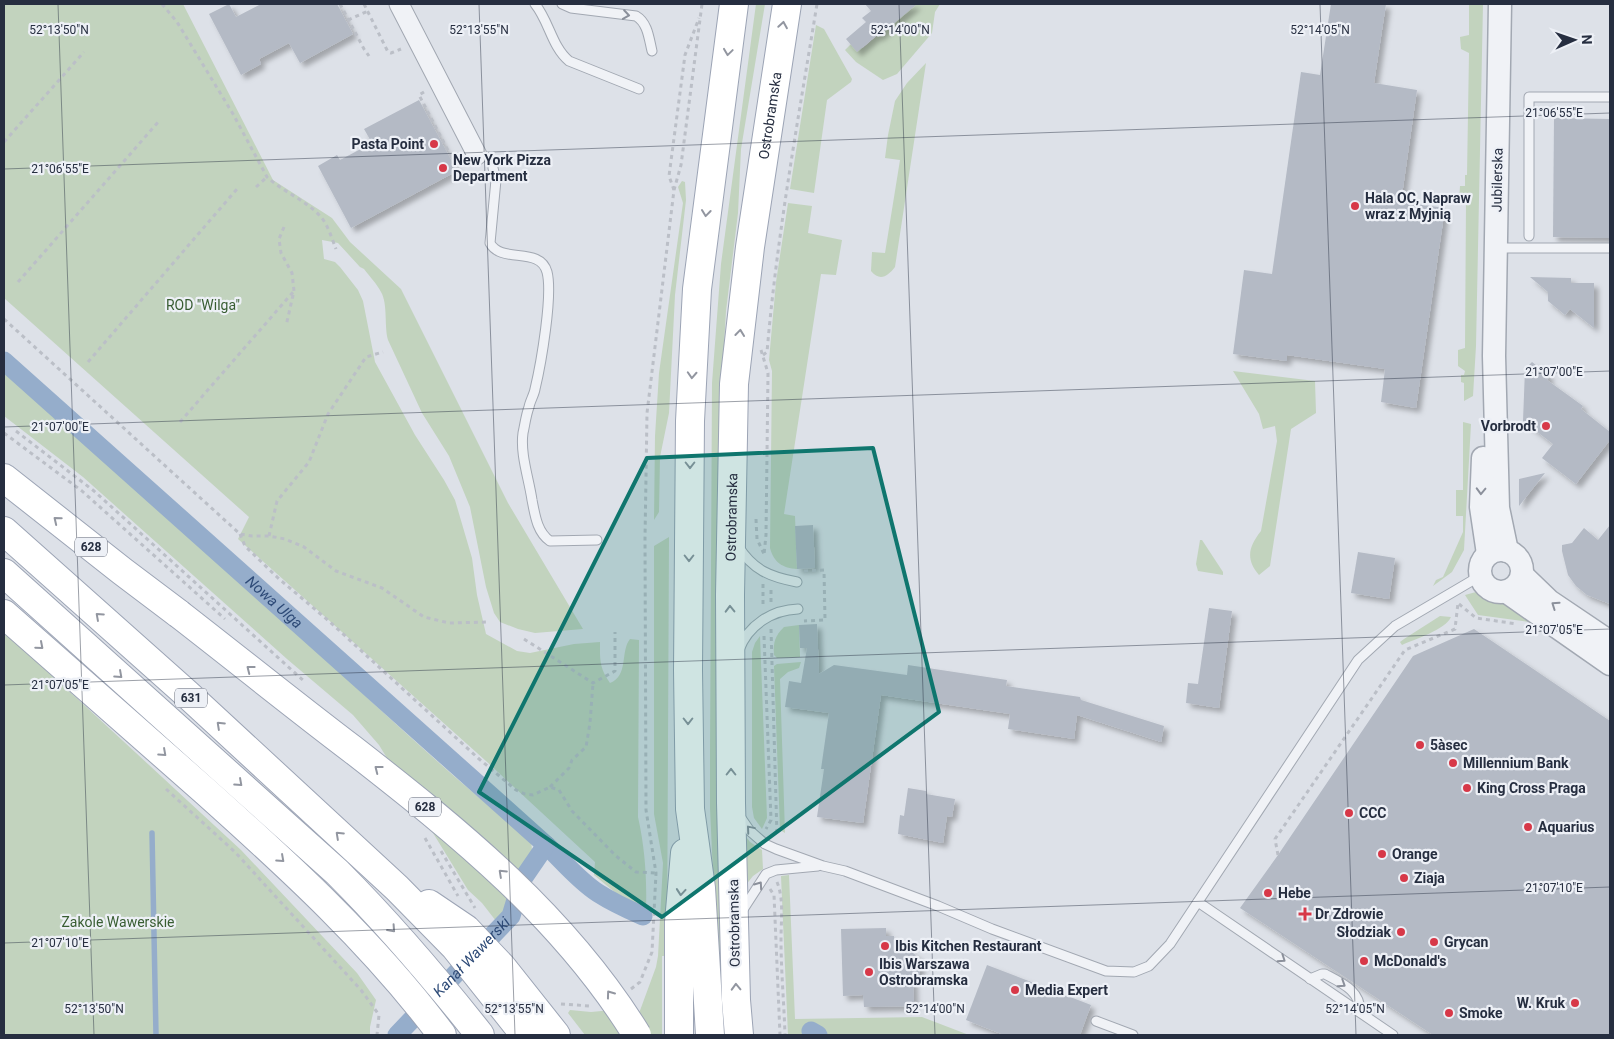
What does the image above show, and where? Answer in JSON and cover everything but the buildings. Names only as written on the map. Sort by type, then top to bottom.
[{"type":"main road","name":"Ostrobramska","points":[[710,1035],[701,888],[690,809],[690,454],[692,354],[700,256],[734,4]]},
{"type":"main road","name":"Ostrobramska","points":[[739,1035],[733,926],[731,803],[731,535],[736,374],[750,247],[786,4]]},
{"type":"main road","name":"628","points":[[4,478],[122,572],[179,614],[414,797],[491,862],[543,913],[570,944],[613,998],[637,1035]]},
{"type":"main road","name":"631","points":[[4,531],[187,694],[375,868],[460,938],[493,975]]},
{"type":"main road","name":"631","points":[[4,573],[337,872],[381,917],[431,974],[480,1035]]},
{"type":"main road","points":[[4,614],[289,866],[348,925],[439,1031]]},
{"type":"main road","points":[[679,1035],[679,922],[690,809]]},
{"type":"main road","points":[[493,975],[525,1035]]},
{"type":"main road","points":[[493,975],[556,1035]]},
{"type":"street","points":[[399,4],[477,155]]},
{"type":"street","name":"Jubilerska","points":[[1498,552],[1494,356],[1500,4]]},
{"type":"street","points":[[1498,552],[1516,556],[1522,568],[1515,583],[1494,591],[1483,583],[1480,576],[1481,562],[1498,552]]},
{"type":"street","points":[[1515,583],[1609,656]]},
{"type":"lane","points":[[535,4],[565,58],[639,88]]},
{"type":"lane","points":[[562,4],[571,8],[636,16],[641,19],[646,27],[652,51]]},
{"type":"lane","points":[[1529,236],[1530,97],[1610,97]]},
{"type":"lane","points":[[493,168],[496,180],[490,243],[498,252],[539,260],[547,271],[549,282],[539,373],[535,392],[529,405],[523,435],[523,449],[536,518],[545,537],[550,541],[597,540]]},
{"type":"lane","points":[[1496,248],[1610,248]]},
{"type":"lane","points":[[731,535],[744,556],[763,572],[771,576],[797,582]]},
{"type":"lane","points":[[731,803],[750,831],[765,844],[776,849],[823,866],[852,873],[992,929],[1106,971],[1134,972],[1149,966],[1170,944],[1358,660],[1395,626],[1480,576]]},
{"type":"lane","points":[[731,682],[738,653],[750,631],[771,615],[784,610],[798,609]]},
{"type":"lane","points":[[733,926],[766,874],[776,870],[823,866]]},
{"type":"lane","points":[[1198,902],[1393,1035]]},
{"type":"lane","points":[[1310,979],[1325,974],[1352,991],[1360,1003],[1360,1012]]},
{"type":"lane","points":[[1096,1021],[1133,1035]]},
{"type":"path","points":[[162,4],[177,22],[233,114],[267,177],[322,218],[336,249]]},
{"type":"path","points":[[340,4],[369,56]]},
{"type":"path","points":[[364,4],[388,52],[391,53],[401,48],[405,55]]},
{"type":"path","points":[[652,952],[656,873],[646,810],[645,538],[647,413],[674,190],[681,165],[702,4]]},
{"type":"path","points":[[759,363],[760,356],[767,352],[772,290],[780,233],[817,4]]},
{"type":"path","points":[[348,20],[368,11]]},
{"type":"path","points":[[674,190],[669,176],[685,55],[701,13]]},
{"type":"path","points":[[4,142],[84,52]]},
{"type":"path","points":[[18,282],[160,120]]},
{"type":"path","points":[[256,187],[267,177]]},
{"type":"path","points":[[88,362],[237,189]]},
{"type":"path","points":[[284,227],[279,239],[281,252],[292,273],[294,291],[286,326]]},
{"type":"path","points":[[180,422],[294,291]]},
{"type":"path","points":[[4,319],[240,534],[245,546],[278,578],[330,622],[478,758],[516,790],[533,795],[550,787],[569,768],[572,760],[586,747],[593,684]]},
{"type":"path","points":[[760,346],[768,373],[766,535],[763,561]]},
{"type":"path","points":[[269,536],[277,501],[309,462],[328,414],[366,357],[383,352]]},
{"type":"path","points":[[4,433],[10,438]]},
{"type":"path","points":[[756,511],[757,539],[767,558]]},
{"type":"path","points":[[240,534],[269,536],[285,539],[304,546],[336,571],[382,588],[424,617],[449,623],[489,622]]},
{"type":"path","points":[[797,571],[824,570],[825,584],[825,620],[798,621]]},
{"type":"path","points":[[763,584],[764,608]]},
{"type":"path","points":[[771,588],[771,605]]},
{"type":"path","points":[[1278,855],[1275,838],[1405,650],[1454,629],[1458,604],[1453,591]]},
{"type":"path","points":[[1458,604],[1476,618],[1520,624]]},
{"type":"path","points":[[771,625],[776,849]]},
{"type":"path","points":[[593,684],[615,671],[615,632]]},
{"type":"path","points":[[524,639],[593,684]]},
{"type":"path","points":[[550,787],[559,790],[572,811],[616,856],[636,872],[656,873]]},
{"type":"path","points":[[165,788],[235,852],[361,990],[379,1015],[377,1035]]},
{"type":"path","points":[[776,870],[776,880],[780,889],[781,902],[786,1035]]},
{"type":"highlighted area","points":[[873,448],[939,712],[662,917],[479,792],[647,458]]},
{"type":"green space","name":"ROD \"Wilga\"","points":[[4,4],[183,4],[273,180],[332,218],[350,242],[401,289],[508,503],[583,629],[535,633],[500,622],[494,613],[486,587],[470,507],[449,456],[422,413],[388,340],[381,292],[364,269],[338,243],[322,240],[324,259],[335,262],[358,290],[363,301],[375,362],[415,435],[455,500],[472,558],[477,595],[486,634],[517,651],[530,653],[574,644],[600,642],[602,668],[610,683],[620,675],[625,650],[630,639],[639,640],[638,817],[645,864],[646,911],[623,899],[594,875],[595,862],[486,761],[238,539],[249,517],[4,298]]},
{"type":"green space","points":[[756,4],[765,4],[741,149],[738,213],[726,311],[721,398],[728,1035],[725,1035],[723,1004],[719,1004],[710,808],[712,383],[721,264]]},
{"type":"green space","points":[[913,4],[940,4],[935,12],[932,33],[897,74],[883,80],[856,62],[845,50],[855,40],[863,48]]},
{"type":"green space","points":[[1469,4],[1483,4],[1476,346],[1473,396],[1464,401],[1464,383],[1461,382],[1461,375],[1464,375],[1465,371],[1458,366],[1458,350],[1465,348],[1466,203],[1459,202],[1460,186],[1465,186],[1465,175],[1467,175],[1469,53],[1461,49],[1460,37],[1469,35]]},
{"type":"green space","points":[[816,25],[824,29],[852,79],[851,82],[827,100],[814,193],[790,189]]},
{"type":"green space","points":[[926,63],[895,267],[890,273],[881,277],[871,271],[872,252],[885,253],[900,160],[885,158],[895,101],[907,83]]},
{"type":"green space","points":[[682,181],[685,182],[686,200],[675,295],[669,413],[660,457],[659,512],[654,520],[655,436],[659,373],[683,203],[678,187]]},
{"type":"green space","points":[[788,203],[812,206],[808,233],[842,240],[836,275],[821,274],[784,514],[795,516],[797,569],[780,564],[770,548],[772,371],[769,360],[776,282]]},
{"type":"green space","points":[[4,369],[417,743],[473,793],[531,840],[532,850],[508,910],[496,921],[482,903],[468,890],[379,745],[353,715],[287,659],[83,477],[4,416]]},
{"type":"green space","points":[[1233,371],[1315,381],[1316,413],[1291,429],[1270,566],[1259,575],[1252,563],[1250,553],[1251,547],[1261,531],[1277,441],[1275,426],[1263,429],[1259,414]]},
{"type":"green space","points":[[1463,422],[1471,424],[1464,550],[1452,572],[1433,586],[1436,580],[1443,577],[1463,532],[1463,516],[1456,516],[1456,490],[1463,490]]},
{"type":"green space","points":[[669,537],[667,956],[662,956],[662,1035],[631,1035],[656,967],[658,956],[663,863],[654,814],[654,546]]},
{"type":"green space","points":[[1200,540],[1202,540],[1223,572],[1223,575],[1198,571],[1196,564]]},
{"type":"green space","points":[[1476,592],[1493,599],[1505,601],[1536,623],[1478,615],[1465,595]]},
{"type":"green space","points":[[1440,616],[1451,617],[1448,622],[1436,630],[1402,645],[1400,642]]},
{"type":"green space","points":[[799,625],[800,657],[777,658],[774,655],[774,646],[778,633],[784,627]]},
{"type":"green space","name":"Zakole Wawerskie","points":[[4,631],[241,850],[357,973],[376,1000],[370,1035],[4,1035]]},
{"type":"green space","points":[[760,636],[767,818],[762,829],[754,818],[752,807],[752,652]]},
{"type":"green space","points":[[801,662],[799,668],[788,672],[780,679],[785,833],[780,830],[774,666],[777,664]]},
{"type":"green space","points":[[744,834],[750,842],[762,850],[763,869],[753,876],[745,886]]},
{"type":"green space","points":[[789,875],[795,1019],[922,1017],[969,1035],[788,1035],[781,876]]},
{"type":"green space","points":[[630,998],[618,1035],[585,1035],[568,1013],[570,1010],[591,1012],[612,1010]]},
{"type":"waterway","name":"Nowa Ulga","points":[[4,361],[546,845],[584,882],[598,893],[643,916]]},
{"type":"waterway","points":[[152,833],[156,1035]]},
{"type":"waterway","name":"Kanał Wawerski","points":[[397,1035],[511,916],[522,880],[546,845]]},
{"type":"waterway","points":[[811,1031],[818,1035]]},
{"type":"place","name":"Pasta Point","points":[[434,144]]},
{"type":"place","name":"New York Pizza Department","points":[[443,168]]},
{"type":"place","name":"Hala OC, Napraw wraz z Myjnią","points":[[1355,206]]},
{"type":"place","name":"Vorbrodt","points":[[1546,426]]},
{"type":"place","name":"5àsec","points":[[1420,745]]},
{"type":"place","name":"Millennium Bank","points":[[1453,763]]},
{"type":"place","name":"King Cross Praga","points":[[1467,788]]},
{"type":"place","name":"CCC","points":[[1349,813]]},
{"type":"place","name":"Aquarius","points":[[1528,827]]},
{"type":"place","name":"Orange","points":[[1382,854]]},
{"type":"place","name":"Ziaja","points":[[1404,878]]},
{"type":"place","name":"Hebe","points":[[1268,893]]},
{"type":"place","name":"Dr Zdrowie","points":[[1305,914]]},
{"type":"place","name":"Słodziak","points":[[1401,932]]},
{"type":"place","name":"Grycan","points":[[1434,942]]},
{"type":"place","name":"Ibis Kitchen Restaurant","points":[[885,946]]},
{"type":"place","name":"McDonald's","points":[[1364,961]]},
{"type":"place","name":"Ibis Warszawa Ostrobramska","points":[[869,972]]},
{"type":"place","name":"Media Expert","points":[[1015,990]]},
{"type":"place","name":"W. Kruk","points":[[1575,1003]]},
{"type":"place","name":"Smoke","points":[[1449,1013]]}]
